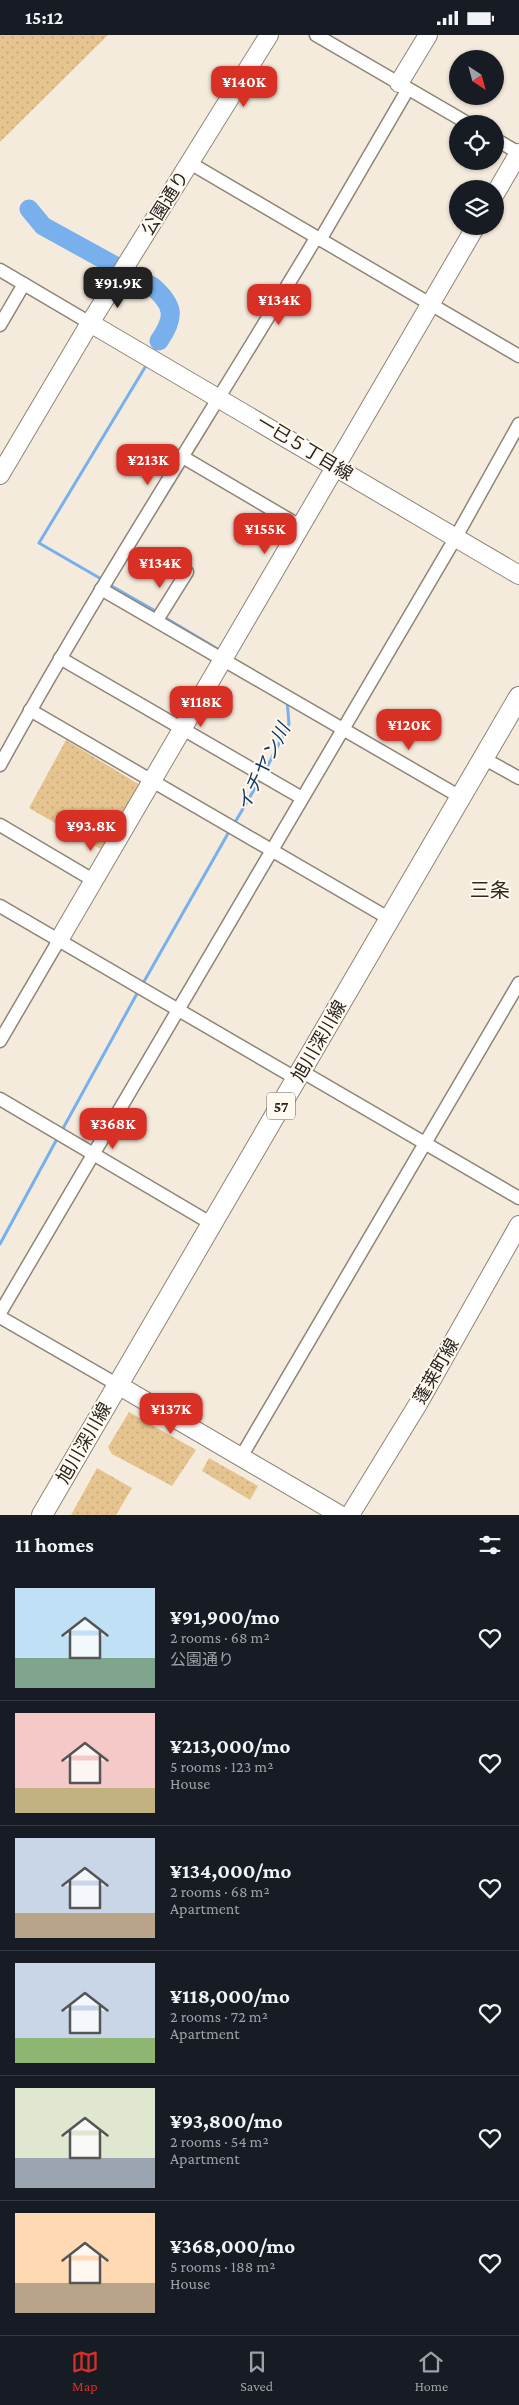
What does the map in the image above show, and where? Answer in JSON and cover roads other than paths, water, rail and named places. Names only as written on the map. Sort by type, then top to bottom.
[{"type":"main road","name":"旭川深川線","points":[[42,1515],[519,697]]},
{"type":"street","name":"公園通り","points":[[0,475],[90,323],[269,35]]},
{"type":"street","points":[[316,35],[453,115]]},
{"type":"street","points":[[0,765],[60,658],[181,456],[318,239],[403,86],[428,35]]},
{"type":"street","points":[[503,180],[519,153],[504,144]]},
{"type":"street","points":[[190,163],[429,305],[519,356]]},
{"type":"street","points":[[0,1041],[471,235]]},
{"type":"street","points":[[0,270],[90,323]]},
{"type":"street","points":[[0,325],[24,284]]},
{"type":"street","name":"一已５丁目線","points":[[90,323],[519,575]]},
{"type":"street","points":[[340,1515],[0,1315],[270,851],[456,537],[519,424]]},
{"type":"street","points":[[181,456],[300,526]]},
{"type":"street","points":[[156,621],[187,572]]},
{"type":"street","points":[[102,589],[462,797]]},
{"type":"street","points":[[60,658],[302,798]]},
{"type":"street","points":[[30,710],[390,919]]},
{"type":"street","points":[[483,758],[519,778]]},
{"type":"street","points":[[0,825],[93,880]]},
{"type":"street","points":[[0,906],[178,1011],[425,1144],[519,1198]]},
{"type":"street","points":[[241,1457],[425,1144],[516,997],[519,983]]},
{"type":"street","points":[[0,1099],[212,1224]]},
{"type":"street","name":"蓬莱町線","points":[[350,1515],[418,1404],[519,1225]]},
{"type":"waterway","name":"イチヤン川","points":[[29,209],[43,226],[152,286],[165,299],[170,312],[170,318],[159,341]]},
{"type":"waterway","name":"イチヤン川","points":[[153,354],[159,341]]},
{"type":"waterway","name":"イチヤン川","points":[[103,580],[39,543],[147,364]]},
{"type":"waterway","name":"イチヤン川","points":[[108,584],[159,613]]},
{"type":"waterway","name":"イチヤン川","points":[[164,617],[221,651]]},
{"type":"waterway","name":"イチヤン川","points":[[264,773],[289,724],[287,700]]},
{"type":"waterway","name":"イチヤン川","points":[[234,824],[261,778]]},
{"type":"waterway","name":"イチヤン川","points":[[142,985],[230,830]]},
{"type":"waterway","name":"イチヤン川","points":[[61,1132],[139,990]]},
{"type":"waterway","name":"イチヤン川","points":[[0,1244],[58,1137]]},
{"type":"district","name":"三条","points":[[490,890]]}]
